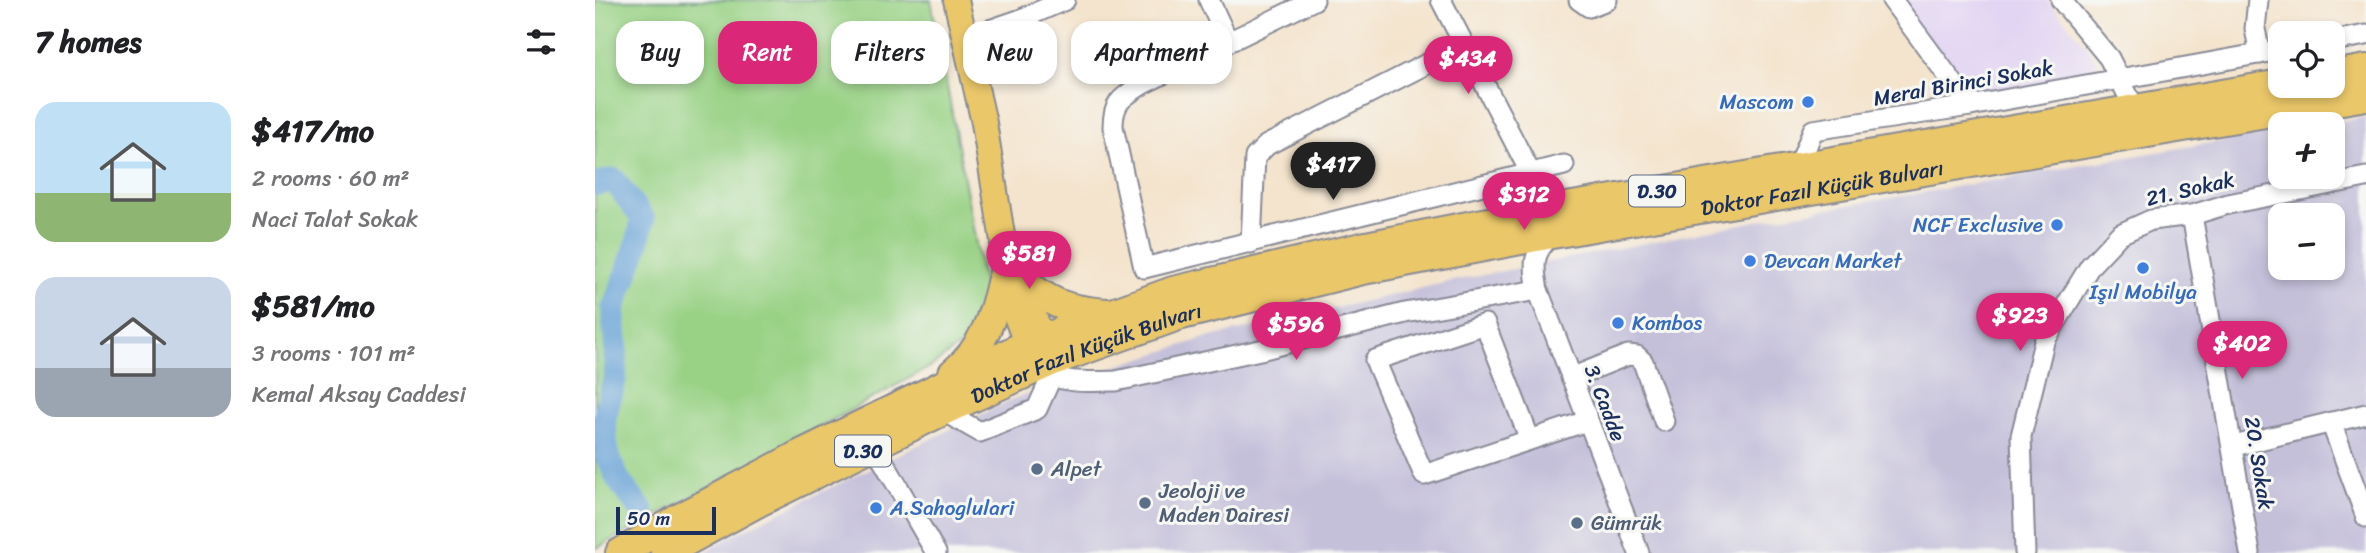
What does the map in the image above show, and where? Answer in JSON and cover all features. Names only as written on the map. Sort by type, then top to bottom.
[{"type":"highway","points":[[2345,73],[2366,69]]},
{"type":"highway","name":"Doktor Fazıl Küçük Bulvarı","points":[[1042,358],[1110,313],[1173,291],[1366,246],[1799,166],[2268,86]]},
{"type":"highway","name":"Doktor Fazıl Küçük Bulvarı","points":[[665,553],[684,529],[799,455],[1042,358],[1178,316],[1363,270],[1552,234],[2366,96]]},
{"type":"highway","points":[[937,401],[980,345],[1009,277],[1058,304],[1084,311],[1110,313]]},
{"type":"highway","name":"Doktor Fazıl Küçük Bulvarı","points":[[629,547],[759,502],[874,445],[937,401]]},
{"type":"main road","points":[[956,0],[963,27]]},
{"type":"main road","points":[[976,84],[1009,277],[1042,358]]},
{"type":"street","points":[[1016,21],[1065,0]]},
{"type":"street","points":[[1209,0],[1219,21]]},
{"type":"street","points":[[1232,39],[1314,0]]},
{"type":"street","points":[[1441,0],[1531,174]]},
{"type":"street","points":[[1892,0],[1970,106]]},
{"type":"street","points":[[2061,0],[2109,58],[2135,109]]},
{"type":"street","points":[[2258,0],[2255,29],[2260,54]]},
{"type":"street","points":[[2345,39],[2366,35]]},
{"type":"street","points":[[1251,243],[1255,157],[1267,145],[1464,45]]},
{"type":"street","name":"Meral Birinci Sokak","points":[[1799,166],[1813,130],[1970,106],[2268,52]]},
{"type":"street","points":[[1143,84],[1121,98],[1113,113],[1144,268],[1564,165]]},
{"type":"street","name":"21. Sokak","points":[[2025,553],[2021,436],[2044,342],[2090,266],[2120,234],[2151,219],[2193,215],[2228,204],[2366,177]]},
{"type":"street","name":"20. Sokak","points":[[2193,215],[2250,553]]},
{"type":"street","points":[[1490,246],[1509,247],[1519,252],[1534,267],[1539,250],[1552,234]]},
{"type":"street","name":"3. Cadde","points":[[1534,267],[1538,290],[1639,553]]},
{"type":"street","points":[[937,401],[980,432],[1037,409],[1042,358],[1095,382],[1116,381],[1260,350],[1405,313],[1538,290]]},
{"type":"street","points":[[1530,440],[1485,324],[1375,360],[1424,475],[1530,440],[1587,421]]},
{"type":"street","points":[[1571,378],[1628,355],[1637,356],[1643,362],[1664,421]]},
{"type":"street","points":[[2234,446],[2366,414]]},
{"type":"street","points":[[2331,422],[2366,517]]},
{"type":"street","points":[[874,445],[936,553]]},
{"type":"shaded area","points":[[1898,0],[2047,0],[2089,49],[2098,65],[2093,73],[1971,98]]},
{"type":"shaded area","points":[[2366,117],[2366,553],[703,553],[737,533],[1015,398],[1202,339],[1448,282],[1756,221],[2268,133],[2268,189],[2345,189],[2345,120]]},
{"type":"green space","points":[[595,0],[931,0],[935,21],[831,21],[831,84],[947,84],[985,292],[970,338],[932,366],[595,549]]},
{"type":"waterway","points":[[595,184],[614,180],[643,219],[636,248],[613,310],[615,378],[604,419],[607,456],[619,481],[642,511]]},
{"type":"waterway","points":[[642,511],[651,525]]},
{"type":"place","name":"Mascom","points":[[1808,102]]},
{"type":"place","name":"NCF Exclusive","points":[[2057,225]]},
{"type":"place","name":"Devcan Market","points":[[1750,261]]},
{"type":"place","name":"Işıl Mobilya","points":[[2143,268]]},
{"type":"place","name":"Kombos","points":[[1618,323]]},
{"type":"place","name":"Alpet","points":[[1037,469]]},
{"type":"place","name":"Jeoloji ve Maden Dairesi","points":[[1145,503]]},
{"type":"place","name":"A.Sahoglulari","points":[[876,508]]},
{"type":"place","name":"Gümrük","points":[[1577,523]]}]
